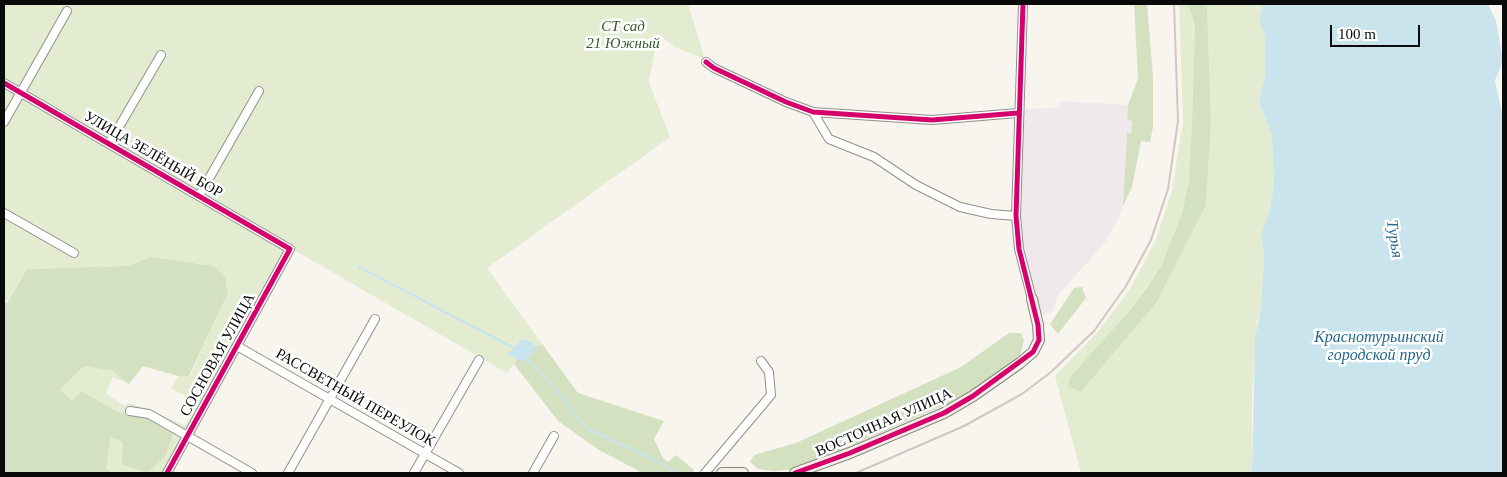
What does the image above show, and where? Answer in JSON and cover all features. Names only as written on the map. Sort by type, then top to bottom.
[{"type":"street","points":[[1023,4],[1016,216],[1020,249],[1032,299]]},
{"type":"street","points":[[4,122],[67,11]]},
{"type":"street","points":[[109,144],[161,55]]},
{"type":"street","points":[[706,62],[714,68],[786,102],[813,112],[932,120],[1018,113]]},
{"type":"street","name":"УЛИЦА ЗЕЛЁНЫЙ БОР","points":[[4,83],[290,249]]},
{"type":"street","points":[[199,196],[260,92]]},
{"type":"street","points":[[813,112],[829,139],[874,157],[916,186],[960,207],[991,214],[1016,216]]},
{"type":"street","points":[[4,213],[74,253]]},
{"type":"street","name":"СОСНОВАЯ УЛИЦА","points":[[167,473],[290,249]]},
{"type":"street","name":"ВОСТОЧНАЯ УЛИЦА","points":[[795,473],[850,453],[944,413],[973,396],[1020,362],[1033,352],[1039,340],[1038,325],[1032,299]]},
{"type":"street","points":[[288,473],[375,319]]},
{"type":"street","name":"РАССВЕТНЫЙ ПЕРЕУЛОК","points":[[237,346],[459,473]]},
{"type":"street","points":[[414,473],[479,360]]},
{"type":"street","points":[[705,473],[771,395],[769,372],[761,361]]},
{"type":"street","points":[[130,411],[149,414],[252,473]]},
{"type":"street","points":[[533,473],[554,436]]},
{"type":"street","points":[[722,473],[743,473]]},
{"type":"shaded area","points":[[1061,101],[1128,105],[1127,120],[1132,120],[1131,133],[1127,133],[1123,206],[1117,221],[1104,244],[1057,296],[1053,311],[1039,318],[1022,248],[1018,216],[1023,109],[1056,108]]},
{"type":"green space","name":"СТ сад 21 Южный","points":[[4,4],[688,4],[705,59],[677,48],[658,34],[649,82],[670,137],[487,268],[543,345],[535,346],[532,342],[521,339],[512,351],[512,357],[517,359],[507,373],[294,250],[286,252],[164,473],[113,473],[106,470],[111,437],[123,442],[146,418],[116,411],[82,391],[72,400],[60,390],[84,366],[113,371],[129,384],[113,377],[106,393],[124,406],[129,403],[158,413],[185,426],[197,401],[171,389],[178,376],[190,376],[228,293],[225,277],[214,266],[151,257],[127,266],[27,269],[6,303],[4,302]]},
{"type":"green space","points":[[1134,4],[1147,4],[1153,77],[1153,127],[1150,142],[1141,141],[1132,187],[1123,206],[1127,133],[1131,133],[1132,121],[1127,120],[1128,105],[1138,78]]},
{"type":"green space","points":[[1179,4],[1188,4],[1195,25],[1189,181],[1182,213],[1162,264],[1127,314],[1081,392],[1157,302],[1206,205],[1211,124],[1207,4],[1263,4],[1259,18],[1265,36],[1265,75],[1259,102],[1272,136],[1274,184],[1270,210],[1261,234],[1264,257],[1252,396],[1252,473],[1081,473],[1055,376],[1097,333],[1130,289],[1155,242],[1172,191],[1183,121]]},
{"type":"green space","points":[[1188,4],[1207,4],[1211,124],[1206,205],[1157,302],[1081,392],[1068,386],[1071,376],[1127,314],[1147,287],[1162,264],[1182,213],[1189,181],[1195,25]]},
{"type":"green space","points":[[151,257],[214,266],[225,277],[228,293],[189,376],[178,376],[143,366],[129,384],[113,371],[84,366],[60,390],[72,400],[82,391],[116,411],[146,418],[173,434],[165,457],[147,473],[122,464],[123,442],[111,437],[106,469],[113,473],[4,473],[4,302],[7,303],[27,269],[127,266]]},
{"type":"green space","points":[[1082,287],[1086,298],[1058,334],[1050,324],[1074,288]]},
{"type":"green space","points":[[1009,333],[1021,333],[1024,340],[1020,357],[968,393],[940,407],[798,469],[774,471],[758,469],[750,462],[754,455],[796,443],[961,367]]},
{"type":"green space","points":[[543,345],[578,393],[664,421],[654,439],[663,458],[668,462],[676,455],[693,469],[694,473],[643,473],[599,450],[558,421],[514,364],[517,359],[523,361],[535,351],[535,346]]},
{"type":"water","name":"Краснотурьинский городской пруд","points":[[1263,4],[1488,4],[1496,21],[1503,61],[1495,80],[1503,119],[1503,473],[1252,473],[1255,338],[1261,308],[1264,257],[1261,234],[1270,210],[1274,184],[1272,136],[1259,102],[1265,75],[1265,37],[1259,18]]},
{"type":"water","points":[[521,339],[532,342],[535,346],[535,351],[523,361],[507,353],[512,351]]},
{"type":"waterway","points":[[359,267],[514,348]]},
{"type":"waterway","points":[[525,357],[549,381],[586,428],[661,463],[675,473]]},
{"type":"railway","points":[[856,473],[964,426],[1022,394],[1051,372],[1094,331],[1126,286],[1151,240],[1168,189],[1178,121],[1174,4]]},
{"type":"cycle path","points":[[795,473],[850,453],[944,413],[973,396],[1033,352],[1039,340],[1038,325],[1019,249],[1016,216],[1023,4]]},
{"type":"cycle path","points":[[706,62],[714,68],[786,102],[813,112],[932,120],[1018,113]]},
{"type":"cycle path","points":[[4,83],[290,249],[167,473]]},
{"type":"water label","name":"Турья","points":[[1394,239]]}]
